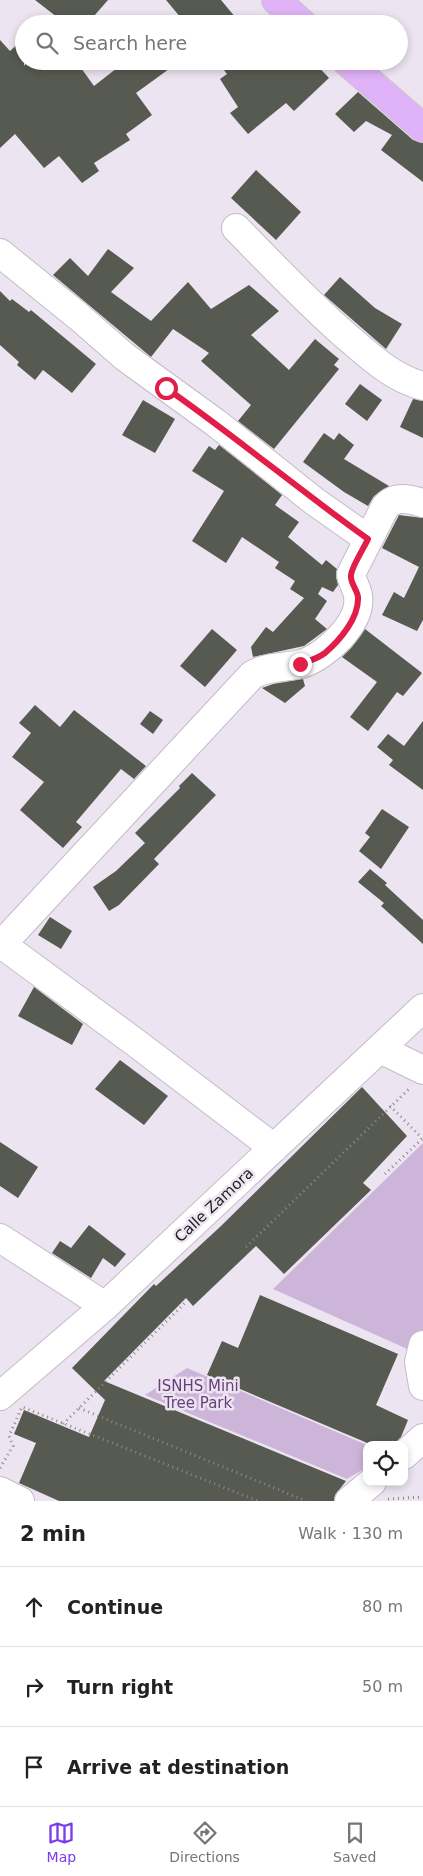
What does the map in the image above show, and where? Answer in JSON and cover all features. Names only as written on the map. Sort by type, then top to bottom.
[{"type":"main road","points":[[276,0],[293,15]]},
{"type":"main road","points":[[356,70],[423,128]]},
{"type":"street","points":[[236,228],[317,311],[373,360],[393,374],[423,386]]},
{"type":"street","points":[[0,253],[78,316],[124,357],[216,423],[314,501],[368,539]]},
{"type":"street","points":[[274,1148],[1,944],[252,675],[260,670],[314,660],[325,652],[349,627],[356,611],[358,596],[352,583],[351,574],[385,507],[390,501],[400,499],[423,503]]},
{"type":"street","name":"Calle Zamora","points":[[0,1396],[105,1306],[423,1008]]},
{"type":"street","points":[[380,1048],[420,1076]]},
{"type":"street","points":[[0,1238],[105,1306]]},
{"type":"street","points":[[423,1344],[419,1362],[423,1386]]},
{"type":"street","points":[[408,1451],[423,1438]]},
{"type":"street","points":[[349,1501],[367,1486]]},
{"type":"street","points":[[0,1492],[20,1501]]},
{"type":"path","points":[[246,1247],[420,1076]]},
{"type":"path","points":[[385,1174],[422,1138],[390,1106]]},
{"type":"path","points":[[63,1424],[186,1302]]},
{"type":"path","points":[[0,1469],[13,1446],[9,1436],[22,1407],[258,1501]]},
{"type":"path","points":[[79,1408],[306,1501]]},
{"type":"green space","points":[[423,1143],[423,1356],[273,1289]]},
{"type":"green space","name":"ISNHS Mini Tree Park","points":[[187,1368],[363,1443],[363,1469],[347,1479],[145,1395]]},
{"type":"building","points":[[35,0],[108,0],[95,15],[54,15]]},
{"type":"building","points":[[166,0],[221,0],[234,15],[178,15]]},
{"type":"building","points":[[0,40],[10,51],[15,46],[15,70],[82,70],[94,86],[114,70],[168,70],[136,93],[152,115],[126,134],[130,140],[94,163],[99,171],[82,183],[59,156],[44,168],[15,134],[0,148]]},
{"type":"building","points":[[224,70],[321,70],[329,78],[294,111],[286,103],[248,134],[230,113],[238,107],[220,79],[227,74]]},
{"type":"building","points":[[358,92],[413,140],[423,143],[423,182],[381,150],[392,135],[366,121],[354,132],[335,114]]},
{"type":"building","points":[[256,170],[301,212],[276,240],[231,198]]},
{"type":"building","points":[[108,249],[134,268],[111,292],[151,321],[188,282],[211,309],[249,285],[279,311],[251,335],[289,370],[315,339],[339,359],[334,365],[339,369],[274,449],[238,421],[251,405],[201,361],[209,353],[173,329],[151,357],[53,275],[70,258],[88,276]]},
{"type":"building","points":[[340,277],[375,308],[402,324],[386,349],[324,295]]},
{"type":"building","points":[[0,291],[10,301],[12,299],[29,312],[31,310],[96,364],[72,393],[43,370],[35,380],[17,365],[19,362],[0,345]]},
{"type":"building","points":[[360,384],[382,400],[367,421],[345,404]]},
{"type":"building","points":[[413,399],[423,401],[423,438],[400,427]]},
{"type":"building","points":[[143,400],[175,419],[155,453],[122,435]]},
{"type":"building","points":[[324,433],[334,440],[339,433],[354,445],[344,459],[389,486],[374,496],[368,506],[344,492],[303,462]]},
{"type":"building","points":[[219,445],[282,495],[275,505],[299,522],[288,537],[322,565],[326,560],[337,569],[338,585],[333,592],[322,587],[318,594],[327,601],[315,619],[327,629],[304,646],[253,657],[251,647],[266,627],[273,632],[304,598],[290,589],[295,581],[275,568],[279,562],[242,537],[226,563],[192,541],[224,491],[192,471],[209,446],[215,450]]},
{"type":"building","points":[[399,515],[423,518],[423,620],[417,631],[382,615],[394,592],[404,598],[419,567],[382,548]]},
{"type":"building","points":[[212,629],[237,650],[205,687],[180,666]]},
{"type":"building","points":[[365,629],[422,673],[403,696],[397,692],[368,731],[350,717],[377,682],[342,657]]},
{"type":"building","points":[[303,679],[305,686],[285,703],[262,688],[273,684]]},
{"type":"building","points":[[35,705],[60,727],[74,710],[146,766],[134,779],[121,769],[76,822],[82,827],[63,848],[20,810],[44,782],[12,757],[31,733],[19,723]]},
{"type":"building","points":[[150,711],[163,720],[153,734],[140,724]]},
{"type":"building","points":[[423,721],[423,790],[389,765],[393,760],[377,747],[388,734],[404,746]]},
{"type":"building","points":[[192,773],[216,795],[154,859],[159,864],[119,905],[109,911],[93,887],[116,871],[145,843],[135,833],[180,788],[179,786]]},
{"type":"building","points":[[382,809],[409,827],[381,869],[359,851],[370,837],[365,833]]},
{"type":"building","points":[[370,869],[387,883],[385,885],[423,920],[423,944],[381,906],[384,903],[358,882]]},
{"type":"building","points":[[50,917],[72,931],[61,949],[38,935]]},
{"type":"building","points":[[34,987],[83,1024],[72,1045],[18,1016]]},
{"type":"building","points":[[120,1060],[168,1096],[144,1125],[95,1089]]},
{"type":"building","points":[[362,1087],[407,1136],[363,1183],[371,1190],[284,1274],[256,1246],[193,1306],[186,1298],[104,1381],[346,1481],[335,1495],[334,1501],[59,1501],[19,1483],[36,1443],[14,1434],[24,1410],[89,1437],[105,1400],[72,1368],[154,1284],[156,1286],[221,1226]]},
{"type":"building","points":[[0,1142],[38,1167],[18,1198],[0,1186]]},
{"type":"building","points":[[89,1225],[126,1254],[115,1267],[103,1258],[91,1278],[52,1253],[60,1241],[71,1248]]},
{"type":"building","points":[[260,1295],[398,1354],[376,1405],[408,1420],[401,1437],[397,1441],[363,1441],[207,1375],[222,1341],[238,1348]]},
{"type":"route","points":[[166,388],[216,423],[314,501],[368,539],[351,574],[352,583],[358,596],[356,611],[349,627],[325,652],[314,660],[300,664]]}]
